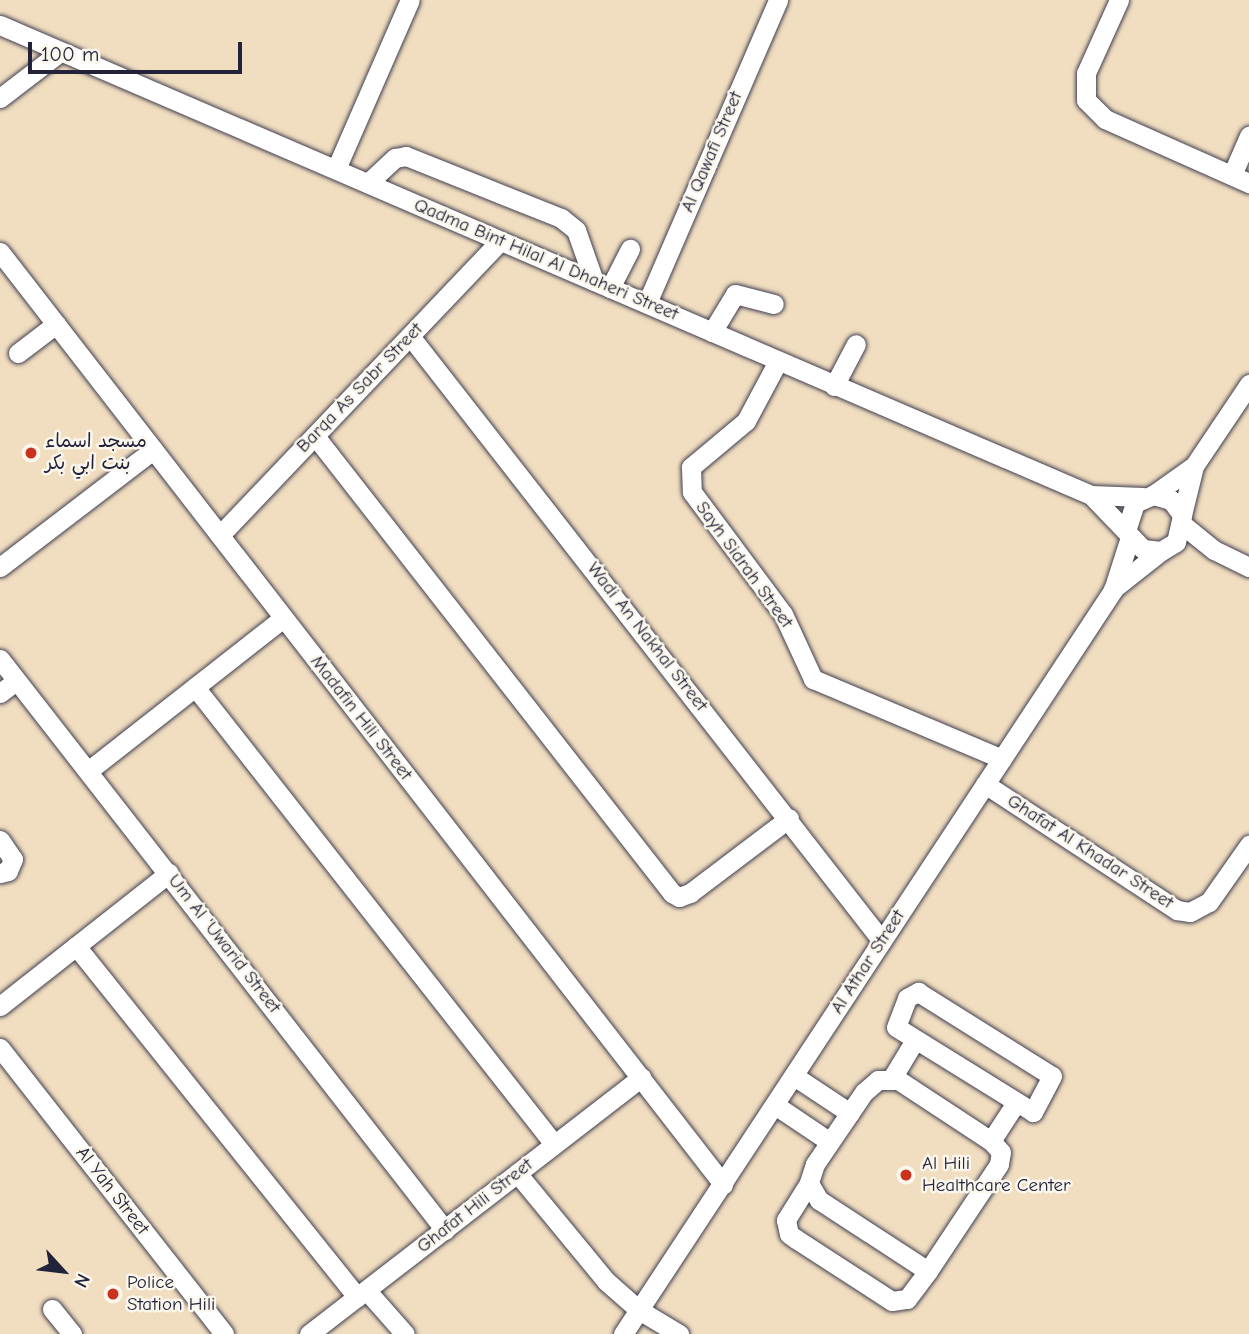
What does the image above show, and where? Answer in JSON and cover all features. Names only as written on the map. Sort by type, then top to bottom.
[{"type":"street","points":[[336,169],[410,0]]},
{"type":"street","name":"Al Qawafi Street","points":[[647,303],[778,0]]},
{"type":"street","points":[[1119,0],[1086,73],[1086,100],[1105,118],[1240,179],[1249,136]]},
{"type":"street","name":"Qadma Bint Hilal Al Dhaheri Street","points":[[0,25],[1091,495],[1148,496]]},
{"type":"street","points":[[0,99],[60,52]]},
{"type":"street","points":[[368,183],[395,158],[412,157],[561,218],[576,230],[602,284],[630,249]]},
{"type":"street","name":"Barqa As Sabr Street","points":[[220,535],[500,241]]},
{"type":"street","name":"Madafin Hili Street","points":[[0,252],[723,1184]]},
{"type":"street","points":[[712,332],[735,293],[774,304]]},
{"type":"street","points":[[18,353],[56,324]]},
{"type":"street","name":"Wadi An Nakhal Street","points":[[410,335],[789,818],[882,941]]},
{"type":"street","points":[[834,386],[856,344]]},
{"type":"street","name":"Sayh Sidrah Street","points":[[778,361],[746,421],[691,467],[692,492],[783,614],[813,678],[1002,760]]},
{"type":"street","points":[[1165,549],[1183,520],[1194,466],[1249,384]]},
{"type":"street","points":[[315,436],[671,893],[679,897],[690,893],[789,818]]},
{"type":"street","points":[[0,567],[153,450]]},
{"type":"street","points":[[1194,466],[1129,511],[1129,533],[1143,549],[1213,550]]},
{"type":"street","name":"Qadma Bint Hilal Al Dhaheri Street","points":[[1091,495],[1129,533]]},
{"type":"street","points":[[1148,496],[1171,500],[1183,520],[1213,550],[1249,567]]},
{"type":"street","name":"Al Athar Street","points":[[623,1334],[1113,590],[1129,533]]},
{"type":"street","name":"Al Athar Street","points":[[1113,590],[1165,549]]},
{"type":"street","points":[[88,771],[283,618]]},
{"type":"street","name":"Um Al 'Uwarid Street","points":[[0,659],[445,1230]]},
{"type":"street","points":[[0,693],[16,681]]},
{"type":"street","points":[[195,687],[554,1144]]},
{"type":"street","name":"Ghafat Al Khadar Street","points":[[985,784],[1177,910],[1190,912],[1209,902],[1249,845]]},
{"type":"street","points":[[0,840],[13,859],[8,871],[0,873]]},
{"type":"street","points":[[0,1006],[169,873]]},
{"type":"street","points":[[76,947],[362,1294],[405,1334]]},
{"type":"street","points":[[918,992],[1052,1076],[1033,1111],[1015,1104],[915,1040],[895,1023],[907,998],[918,992]]},
{"type":"street","points":[[892,1078],[991,1141],[1001,1152],[999,1164],[928,1271],[907,1299],[891,1301],[796,1239],[786,1228],[786,1220],[830,1142],[850,1113],[871,1085],[892,1078],[915,1040]]},
{"type":"street","name":"Al Yah Street","points":[[0,1048],[224,1334]]},
{"type":"street","points":[[793,1076],[850,1113]]},
{"type":"street","name":"Ghafat Hili Street","points":[[309,1334],[641,1077]]},
{"type":"street","points":[[991,1141],[1015,1104]]},
{"type":"street","points":[[775,1105],[830,1142]]},
{"type":"street","points":[[517,1173],[606,1281],[639,1310],[678,1334]]},
{"type":"street","points":[[809,1183],[819,1200],[928,1271]]},
{"type":"street","points":[[52,1309],[72,1334]]},
{"type":"place","name":"مسجد اسماء بنت ابي بكر","points":[[31,453]]},
{"type":"place","name":"Al Hili Healthcare Center","points":[[906,1175]]},
{"type":"place","name":"Police Station Hili","points":[[113,1294]]}]
